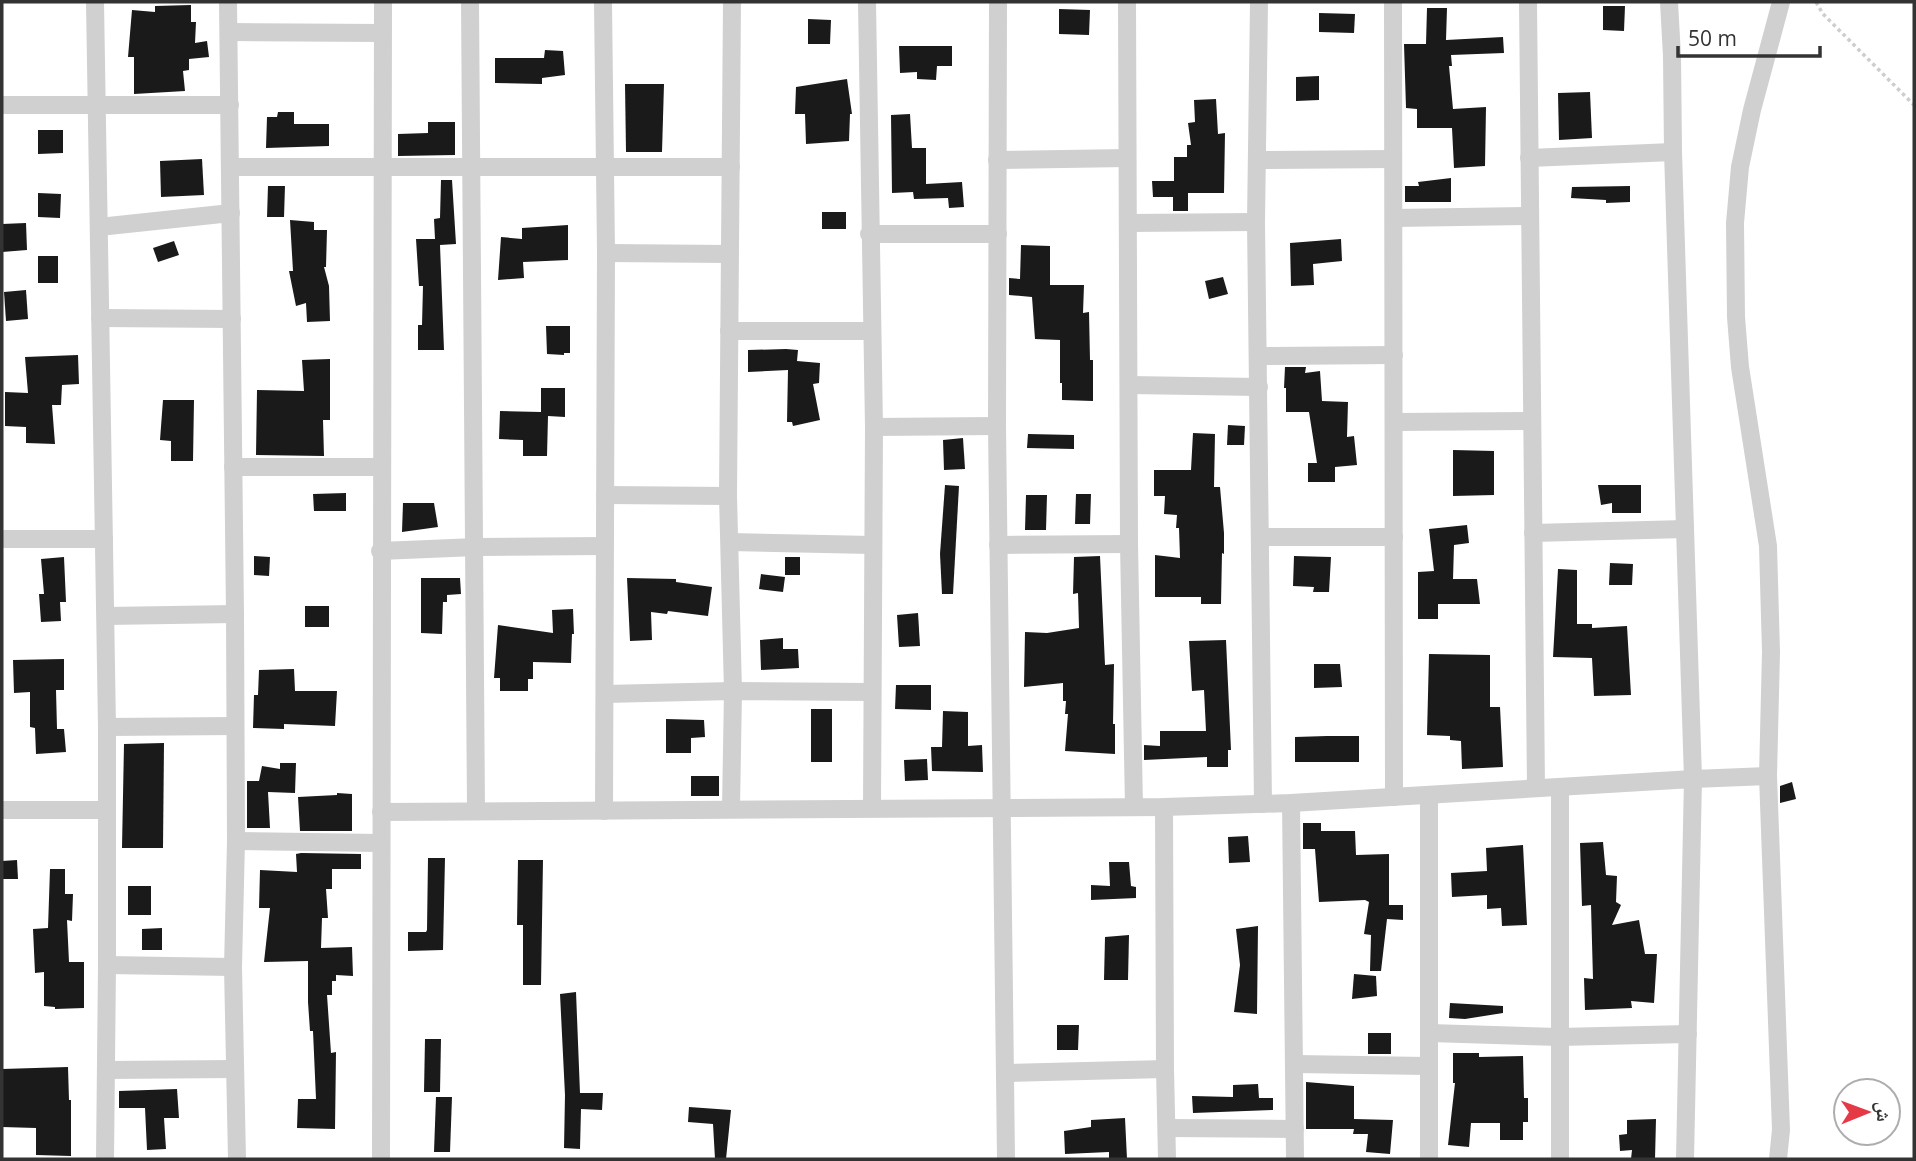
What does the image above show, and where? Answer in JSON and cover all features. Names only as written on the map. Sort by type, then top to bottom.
[{"type":"street","points":[[95,2],[107,727],[105,1159]]},
{"type":"street","points":[[228,2],[235,614],[236,841],[233,967],[237,1159]]},
{"type":"street","points":[[381,1159],[380,467],[383,2]]},
{"type":"street","points":[[470,2],[476,810]]},
{"type":"street","points":[[603,2],[606,253],[604,811]]},
{"type":"street","points":[[731,809],[733,691],[728,496],[732,2]]},
{"type":"street","points":[[867,2],[874,427],[872,808]]},
{"type":"street","points":[[998,2],[997,426],[1006,1159]]},
{"type":"street","points":[[1126,2],[1129,544],[1134,807]]},
{"type":"street","points":[[1259,2],[1256,222],[1263,804]]},
{"type":"street","points":[[1392,2],[1394,797]]},
{"type":"street","points":[[1528,2],[1536,788]]},
{"type":"street","points":[[1669,2],[1693,779],[1685,1159]]},
{"type":"street","points":[[1778,1159],[1781,1130],[1768,776],[1771,652],[1768,547],[1740,367],[1736,317],[1735,223],[1740,167],[1781,2]]},
{"type":"street","points":[[229,32],[382,33]]},
{"type":"street","points":[[2,105],[230,105]]},
{"type":"street","points":[[1529,158],[1673,152]]},
{"type":"street","points":[[997,160],[1128,158]]},
{"type":"street","points":[[1257,160],[1393,159]]},
{"type":"street","points":[[231,167],[731,167]]},
{"type":"street","points":[[99,227],[231,213]]},
{"type":"street","points":[[1394,218],[1530,216]]},
{"type":"street","points":[[1128,223],[1256,222]]},
{"type":"street","points":[[869,234],[998,234]]},
{"type":"street","points":[[606,253],[729,254]]},
{"type":"street","points":[[100,318],[232,319]]},
{"type":"street","points":[[729,331],[871,331]]},
{"type":"street","points":[[1258,356],[1394,355]]},
{"type":"street","points":[[1129,385],[1259,387]]},
{"type":"street","points":[[1395,422],[1532,421]]},
{"type":"street","points":[[874,427],[997,426]]},
{"type":"street","points":[[233,467],[380,467]]},
{"type":"street","points":[[606,495],[728,496]]},
{"type":"street","points":[[1533,533],[1685,529]]},
{"type":"street","points":[[1260,537],[1394,537]]},
{"type":"street","points":[[2,539],[104,539]]},
{"type":"street","points":[[730,542],[872,545]]},
{"type":"street","points":[[998,545],[1129,544]]},
{"type":"street","points":[[380,551],[605,546]]},
{"type":"street","points":[[106,615],[235,614]]},
{"type":"street","points":[[606,694],[872,692]]},
{"type":"street","points":[[107,727],[235,726]]},
{"type":"street","points":[[380,812],[1164,807],[1291,803],[1768,776]]},
{"type":"street","points":[[1560,788],[1560,1159]]},
{"type":"street","points":[[1429,795],[1429,1159]]},
{"type":"street","points":[[1291,803],[1295,1159]]},
{"type":"street","points":[[1164,807],[1164,1069],[1167,1159]]},
{"type":"street","points":[[2,810],[106,810]]},
{"type":"street","points":[[236,841],[380,842]]},
{"type":"street","points":[[107,965],[233,967]]},
{"type":"street","points":[[1430,1033],[1559,1037],[1688,1034]]},
{"type":"street","points":[[1295,1065],[1428,1066]]},
{"type":"street","points":[[106,1070],[234,1069]]},
{"type":"street","points":[[1005,1073],[1164,1069]]},
{"type":"street","points":[[1167,1128],[1295,1129]]},
{"type":"path","points":[[1816,2],[1823,14],[1914,104]]},
{"type":"building","points":[[191,5],[191,22],[196,22],[195,43],[207,41],[209,57],[189,59],[189,70],[183,71],[185,91],[134,94],[134,57],[128,57],[132,10],[155,12],[155,6]]},
{"type":"building","points":[[1603,6],[1625,6],[1624,31],[1603,30]]},
{"type":"building","points":[[1427,8],[1447,8],[1446,40],[1503,37],[1504,53],[1451,55],[1452,66],[1449,66],[1453,109],[1486,107],[1485,166],[1454,168],[1452,128],[1417,128],[1417,109],[1406,108],[1404,44],[1426,44]]},
{"type":"building","points":[[1059,9],[1090,10],[1089,35],[1059,34]]},
{"type":"building","points":[[1319,13],[1355,14],[1354,33],[1319,32]]},
{"type":"building","points":[[808,19],[831,20],[830,44],[808,44]]},
{"type":"building","points":[[899,46],[952,46],[952,66],[937,66],[936,80],[917,79],[917,72],[900,73]]},
{"type":"building","points":[[545,50],[563,51],[565,75],[542,78],[542,84],[495,83],[495,58],[544,58]]},
{"type":"building","points":[[1319,76],[1319,100],[1296,101],[1296,77]]},
{"type":"building","points":[[847,79],[852,114],[849,141],[806,144],[805,114],[795,114],[796,87]]},
{"type":"building","points":[[625,84],[664,84],[662,152],[626,152]]},
{"type":"building","points":[[1590,92],[1592,138],[1559,140],[1558,93]]},
{"type":"building","points":[[1216,99],[1218,134],[1225,133],[1224,193],[1188,193],[1188,211],[1173,211],[1173,197],[1153,197],[1152,181],[1174,181],[1174,157],[1187,157],[1187,145],[1191,145],[1188,123],[1195,122],[1194,100]]},
{"type":"building","points":[[278,112],[294,112],[294,124],[329,124],[329,146],[266,148],[267,117],[277,117]]},
{"type":"building","points":[[910,114],[912,148],[926,148],[926,184],[962,182],[964,207],[949,208],[948,198],[914,199],[913,192],[892,193],[891,115]]},
{"type":"building","points":[[428,122],[455,122],[455,155],[398,156],[398,134],[428,133]]},
{"type":"building","points":[[38,130],[63,130],[63,153],[38,154]]},
{"type":"building","points":[[202,159],[204,195],[161,197],[160,161]]},
{"type":"building","points":[[1451,178],[1451,202],[1405,202],[1405,186],[1419,186],[1418,182]]},
{"type":"building","points":[[441,180],[452,180],[456,244],[440,245],[444,350],[418,350],[423,286],[419,286],[416,239],[435,239],[434,219],[440,218]]},
{"type":"building","points":[[268,186],[285,186],[284,217],[267,217]]},
{"type":"building","points":[[1630,186],[1630,202],[1606,203],[1606,200],[1571,198],[1572,187]]},
{"type":"building","points":[[38,193],[61,194],[60,218],[38,217]]},
{"type":"building","points":[[822,212],[846,212],[846,229],[822,229]]},
{"type":"building","points":[[290,220],[314,222],[314,230],[327,230],[324,267],[329,286],[330,321],[307,322],[306,303],[296,306],[289,271],[293,271]]},
{"type":"building","points":[[26,223],[27,250],[2,252],[2,224]]},
{"type":"building","points":[[568,225],[568,260],[523,262],[524,278],[498,280],[501,237],[522,239],[522,228]]},
{"type":"building","points":[[1341,239],[1342,261],[1313,264],[1314,285],[1291,286],[1290,243]]},
{"type":"building","points":[[174,241],[179,255],[158,262],[153,248]]},
{"type":"building","points":[[1021,245],[1050,246],[1050,285],[1084,285],[1083,313],[1089,312],[1090,360],[1093,360],[1093,401],[1062,400],[1060,340],[1035,339],[1032,297],[1009,295],[1009,278],[1020,279]]},
{"type":"building","points":[[38,256],[58,256],[58,283],[38,283]]},
{"type":"building","points":[[1223,277],[1228,294],[1209,299],[1205,281]]},
{"type":"building","points":[[26,290],[28,319],[6,321],[4,292]]},
{"type":"building","points":[[546,326],[570,326],[570,353],[547,354]]},
{"type":"building","points":[[748,350],[798,350],[797,361],[820,363],[819,383],[813,384],[820,420],[793,426],[792,422],[787,422],[788,370],[748,372]]},
{"type":"building","points":[[78,355],[79,384],[62,385],[61,405],[52,405],[55,444],[26,443],[26,427],[5,426],[5,392],[28,393],[25,357]]},
{"type":"building","points":[[330,359],[330,420],[323,420],[324,456],[256,455],[257,390],[304,391],[302,360]]},
{"type":"building","points":[[1285,367],[1306,367],[1305,373],[1320,371],[1322,401],[1348,402],[1347,437],[1354,436],[1357,465],[1335,467],[1335,482],[1308,482],[1308,463],[1317,463],[1309,412],[1286,412]]},
{"type":"building","points":[[541,388],[565,388],[565,417],[548,416],[547,456],[523,456],[523,440],[499,439],[500,411],[541,412]]},
{"type":"building","points":[[163,400],[194,400],[193,461],[171,461],[171,441],[160,440]]},
{"type":"building","points":[[1228,425],[1245,426],[1244,445],[1227,445]]},
{"type":"building","points":[[1193,433],[1215,434],[1214,487],[1220,487],[1224,533],[1221,604],[1201,604],[1201,597],[1155,597],[1155,555],[1180,558],[1177,515],[1164,514],[1165,496],[1154,496],[1154,470],[1191,470]]},
{"type":"building","points":[[1028,434],[1074,435],[1074,449],[1027,448]]},
{"type":"building","points":[[963,438],[965,469],[944,470],[943,440]]},
{"type":"building","points":[[1453,450],[1494,451],[1494,495],[1453,496]]},
{"type":"building","points":[[945,485],[959,486],[953,594],[942,594],[940,554]]},
{"type":"building","points":[[1598,485],[1641,485],[1641,513],[1612,513],[1612,503],[1601,505]]},
{"type":"building","points":[[346,493],[346,511],[314,511],[313,494]]},
{"type":"building","points":[[1076,494],[1091,494],[1090,524],[1075,524]]},
{"type":"building","points":[[1026,495],[1047,495],[1046,530],[1025,530]]},
{"type":"building","points":[[403,503],[434,503],[438,527],[402,532]]},
{"type":"building","points":[[1467,525],[1469,543],[1454,545],[1453,579],[1477,579],[1480,604],[1438,604],[1438,619],[1418,619],[1418,572],[1434,571],[1429,529]]},
{"type":"building","points":[[254,556],[270,557],[269,576],[254,575]]},
{"type":"building","points":[[1100,556],[1105,665],[1114,664],[1115,754],[1065,751],[1068,714],[1065,714],[1063,683],[1024,687],[1025,632],[1047,633],[1079,628],[1078,593],[1073,594],[1074,557]]},
{"type":"building","points":[[1294,556],[1331,557],[1329,592],[1313,592],[1314,587],[1293,586]]},
{"type":"building","points":[[64,557],[66,602],[60,602],[61,621],[41,622],[39,594],[44,594],[41,559]]},
{"type":"building","points":[[785,557],[800,557],[800,575],[785,575]]},
{"type":"building","points":[[1610,563],[1633,564],[1632,585],[1609,585]]},
{"type":"building","points":[[1558,569],[1577,570],[1577,624],[1592,624],[1592,628],[1627,626],[1631,695],[1594,696],[1592,658],[1553,657]]},
{"type":"building","points":[[761,574],[785,577],[783,592],[759,589]]},
{"type":"building","points":[[421,578],[460,578],[461,594],[447,595],[447,602],[443,602],[442,634],[421,633]]},
{"type":"building","points":[[627,578],[676,579],[676,582],[712,587],[708,616],[668,611],[667,614],[651,612],[652,640],[630,641]]},
{"type":"building","points":[[305,606],[329,606],[329,627],[305,627]]},
{"type":"building","points":[[573,609],[571,663],[533,662],[533,679],[528,679],[528,691],[500,691],[500,678],[494,678],[498,625],[553,633],[552,610]]},
{"type":"building","points":[[918,613],[920,646],[899,647],[897,615]]},
{"type":"building","points":[[783,638],[783,649],[798,649],[799,668],[761,670],[760,640]]},
{"type":"building","points":[[1226,640],[1231,750],[1228,750],[1228,767],[1207,767],[1207,757],[1144,760],[1144,745],[1160,746],[1160,731],[1206,731],[1204,690],[1192,691],[1189,641]]},
{"type":"building","points":[[1429,654],[1490,655],[1490,707],[1500,707],[1503,767],[1462,769],[1461,741],[1450,740],[1450,736],[1427,735]]},
{"type":"building","points":[[64,659],[64,690],[56,690],[57,729],[64,729],[66,752],[36,754],[35,728],[30,727],[30,692],[14,693],[13,660]]},
{"type":"building","points":[[1314,664],[1340,664],[1342,687],[1314,688]]},
{"type":"building","points":[[294,669],[295,691],[337,691],[335,726],[284,724],[284,729],[253,728],[254,695],[258,695],[259,670]]},
{"type":"building","points":[[896,685],[931,685],[931,710],[895,709]]},
{"type":"building","points":[[811,709],[832,709],[832,762],[811,762]]},
{"type":"building","points":[[943,711],[968,712],[968,746],[982,745],[983,772],[932,771],[931,747],[942,747]]},
{"type":"building","points":[[666,719],[704,720],[705,737],[691,738],[691,753],[666,753]]},
{"type":"building","points":[[1359,736],[1359,762],[1295,762],[1295,737]]},
{"type":"building","points":[[164,743],[163,848],[122,848],[124,744]]},
{"type":"building","points":[[927,759],[928,780],[905,781],[904,760]]},
{"type":"building","points":[[280,763],[296,763],[295,793],[268,792],[270,828],[247,828],[247,781],[259,781],[262,766],[280,769]]},
{"type":"building","points":[[691,776],[719,776],[719,796],[691,796]]},
{"type":"building","points":[[1792,782],[1796,799],[1780,803],[1780,786]]},
{"type":"building","points":[[352,794],[352,831],[300,831],[298,797]]},
{"type":"building","points":[[1303,823],[1321,823],[1321,831],[1355,831],[1356,855],[1389,854],[1389,905],[1403,905],[1403,920],[1387,919],[1381,971],[1370,971],[1371,935],[1364,934],[1369,902],[1319,902],[1315,849],[1303,849]]},
{"type":"building","points":[[1248,836],[1250,862],[1229,863],[1228,837]]},
{"type":"building","points":[[1603,842],[1606,875],[1617,876],[1616,902],[1621,905],[1612,925],[1639,920],[1645,954],[1657,954],[1654,1003],[1631,1001],[1632,1008],[1585,1010],[1584,978],[1593,979],[1591,905],[1582,906],[1580,843]]},
{"type":"building","points":[[1523,845],[1527,925],[1502,926],[1501,908],[1487,909],[1487,895],[1452,897],[1451,873],[1487,871],[1486,848]]},
{"type":"building","points":[[296,854],[361,854],[361,869],[332,869],[332,889],[326,889],[328,918],[322,918],[321,948],[352,947],[353,976],[336,975],[336,981],[332,981],[332,995],[327,995],[331,1053],[336,1052],[335,1129],[297,1128],[298,1099],[316,1099],[313,1031],[310,1031],[308,1002],[308,961],[264,962],[270,908],[259,908],[260,870],[297,872]]},
{"type":"building","points":[[428,858],[445,858],[443,950],[408,951],[408,932],[427,930]]},
{"type":"building","points":[[17,860],[18,879],[2,879],[2,861]]},
{"type":"building","points":[[518,860],[543,860],[541,985],[523,985],[523,925],[517,925]]},
{"type":"building","points":[[1109,862],[1129,862],[1131,886],[1136,887],[1136,898],[1091,900],[1091,885],[1110,886]]},
{"type":"building","points":[[50,869],[65,869],[65,894],[73,894],[72,921],[67,920],[69,962],[84,962],[84,1008],[55,1009],[44,1006],[44,972],[35,973],[33,929],[48,928]]},
{"type":"building","points":[[128,886],[151,886],[151,915],[128,915]]},
{"type":"building","points":[[1258,926],[1257,1014],[1234,1012],[1240,965],[1236,929]]},
{"type":"building","points":[[162,928],[162,950],[142,950],[142,929]]},
{"type":"building","points":[[1129,935],[1128,980],[1104,980],[1105,937]]},
{"type":"building","points":[[1354,974],[1376,976],[1377,996],[1352,999]]},
{"type":"building","points":[[576,992],[580,1093],[603,1093],[602,1110],[581,1109],[580,1149],[564,1148],[565,1095],[560,994]]},
{"type":"building","points":[[1450,1003],[1503,1006],[1503,1013],[1465,1019],[1449,1018]]},
{"type":"building","points":[[1057,1025],[1079,1025],[1078,1050],[1057,1050]]},
{"type":"building","points":[[1368,1033],[1391,1033],[1391,1054],[1368,1054]]},
{"type":"building","points":[[425,1039],[441,1039],[440,1092],[424,1092]]},
{"type":"building","points":[[1453,1053],[1479,1053],[1479,1057],[1523,1056],[1524,1098],[1528,1098],[1528,1122],[1523,1122],[1523,1140],[1500,1140],[1500,1123],[1471,1123],[1469,1147],[1448,1145],[1455,1083]]},
{"type":"building","points":[[68,1067],[71,1156],[36,1155],[36,1128],[2,1127],[2,1069]]},
{"type":"building","points":[[1306,1082],[1354,1086],[1354,1119],[1393,1120],[1390,1154],[1366,1152],[1368,1134],[1353,1134],[1354,1129],[1306,1129]]},
{"type":"building","points":[[1258,1084],[1259,1098],[1273,1098],[1273,1110],[1193,1113],[1192,1096],[1233,1097],[1233,1085]]},
{"type":"building","points":[[177,1089],[179,1118],[164,1118],[166,1149],[147,1150],[145,1108],[119,1108],[119,1091]]},
{"type":"building","points":[[436,1097],[452,1097],[450,1152],[434,1152]]},
{"type":"building","points":[[689,1107],[731,1110],[726,1159],[715,1159],[713,1124],[688,1122]]},
{"type":"building","points":[[1125,1118],[1127,1159],[1109,1159],[1109,1152],[1065,1154],[1064,1131],[1091,1127],[1091,1120]]},
{"type":"building","points":[[1656,1119],[1655,1159],[1631,1159],[1632,1150],[1620,1151],[1619,1135],[1627,1134],[1627,1120]]}]
